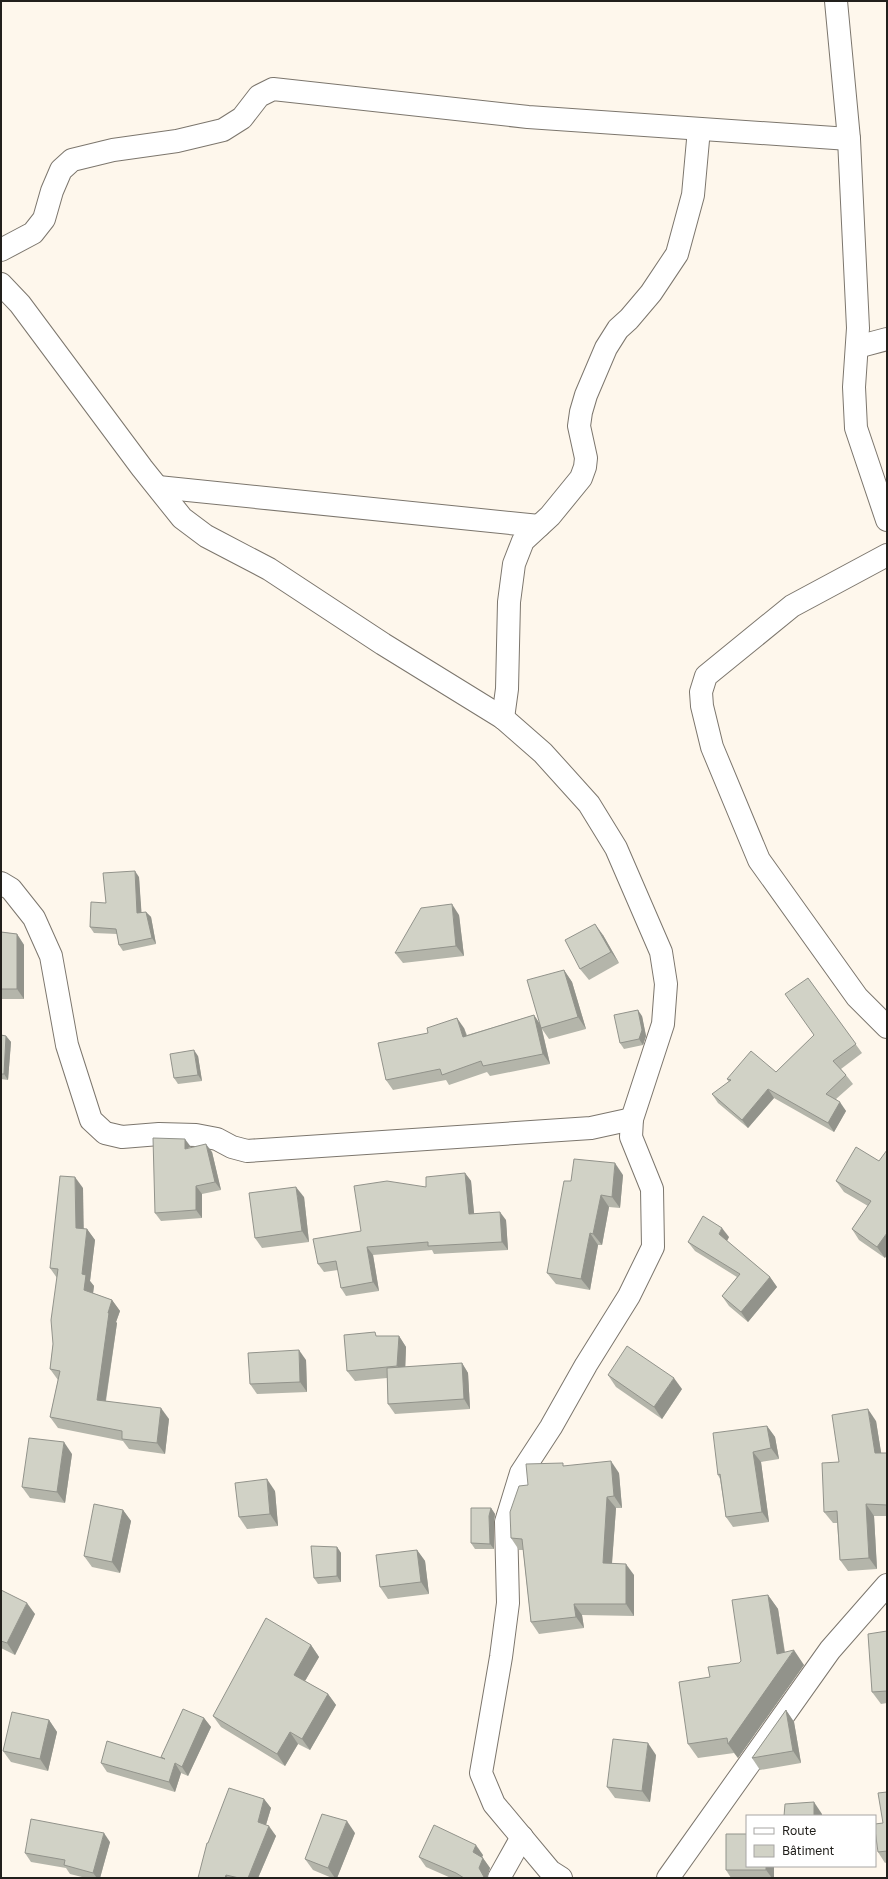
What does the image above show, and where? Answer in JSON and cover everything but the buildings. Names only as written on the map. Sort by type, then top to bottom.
[{"type":"street","points":[[836,1],[849,139],[858,328],[854,387],[856,428],[883,494],[887,520]]},
{"type":"street","points":[[1,250],[33,232],[44,219],[52,191],[61,170],[72,160],[113,150],[177,141],[223,130],[242,118],[259,96],[273,89],[528,117],[849,139]]},
{"type":"street","points":[[503,718],[508,689],[509,602],[514,564],[523,540],[550,516],[581,478],[585,467],[586,458],[580,426],[581,412],[586,394],[606,348],[618,329],[629,319],[651,293],[678,254],[693,195],[699,129]]},
{"type":"street","points":[[1,284],[20,304],[182,518],[206,536],[269,569],[383,644],[503,718],[543,753],[589,804],[616,848],[661,952],[666,984],[663,1024],[632,1119],[631,1137],[652,1189],[653,1247],[629,1296],[521,1473],[506,1522],[508,1603],[499,1673],[481,1773],[494,1804],[550,1870],[561,1878]]},
{"type":"street","points":[[857,347],[887,339]]},
{"type":"street","points":[[158,488],[539,526]]},
{"type":"street","points":[[887,554],[792,606],[706,676],[701,692],[702,706],[712,747],[759,860],[857,998],[887,1027]]},
{"type":"street","points":[[1,883],[11,890],[34,918],[51,956],[66,1045],[91,1120],[105,1133],[122,1137],[160,1134],[196,1135],[217,1139],[232,1147],[247,1151],[591,1128],[632,1119]]},
{"type":"street","points":[[668,1878],[830,1650],[887,1585]]},
{"type":"street","points":[[499,1878],[522,1837]]}]
